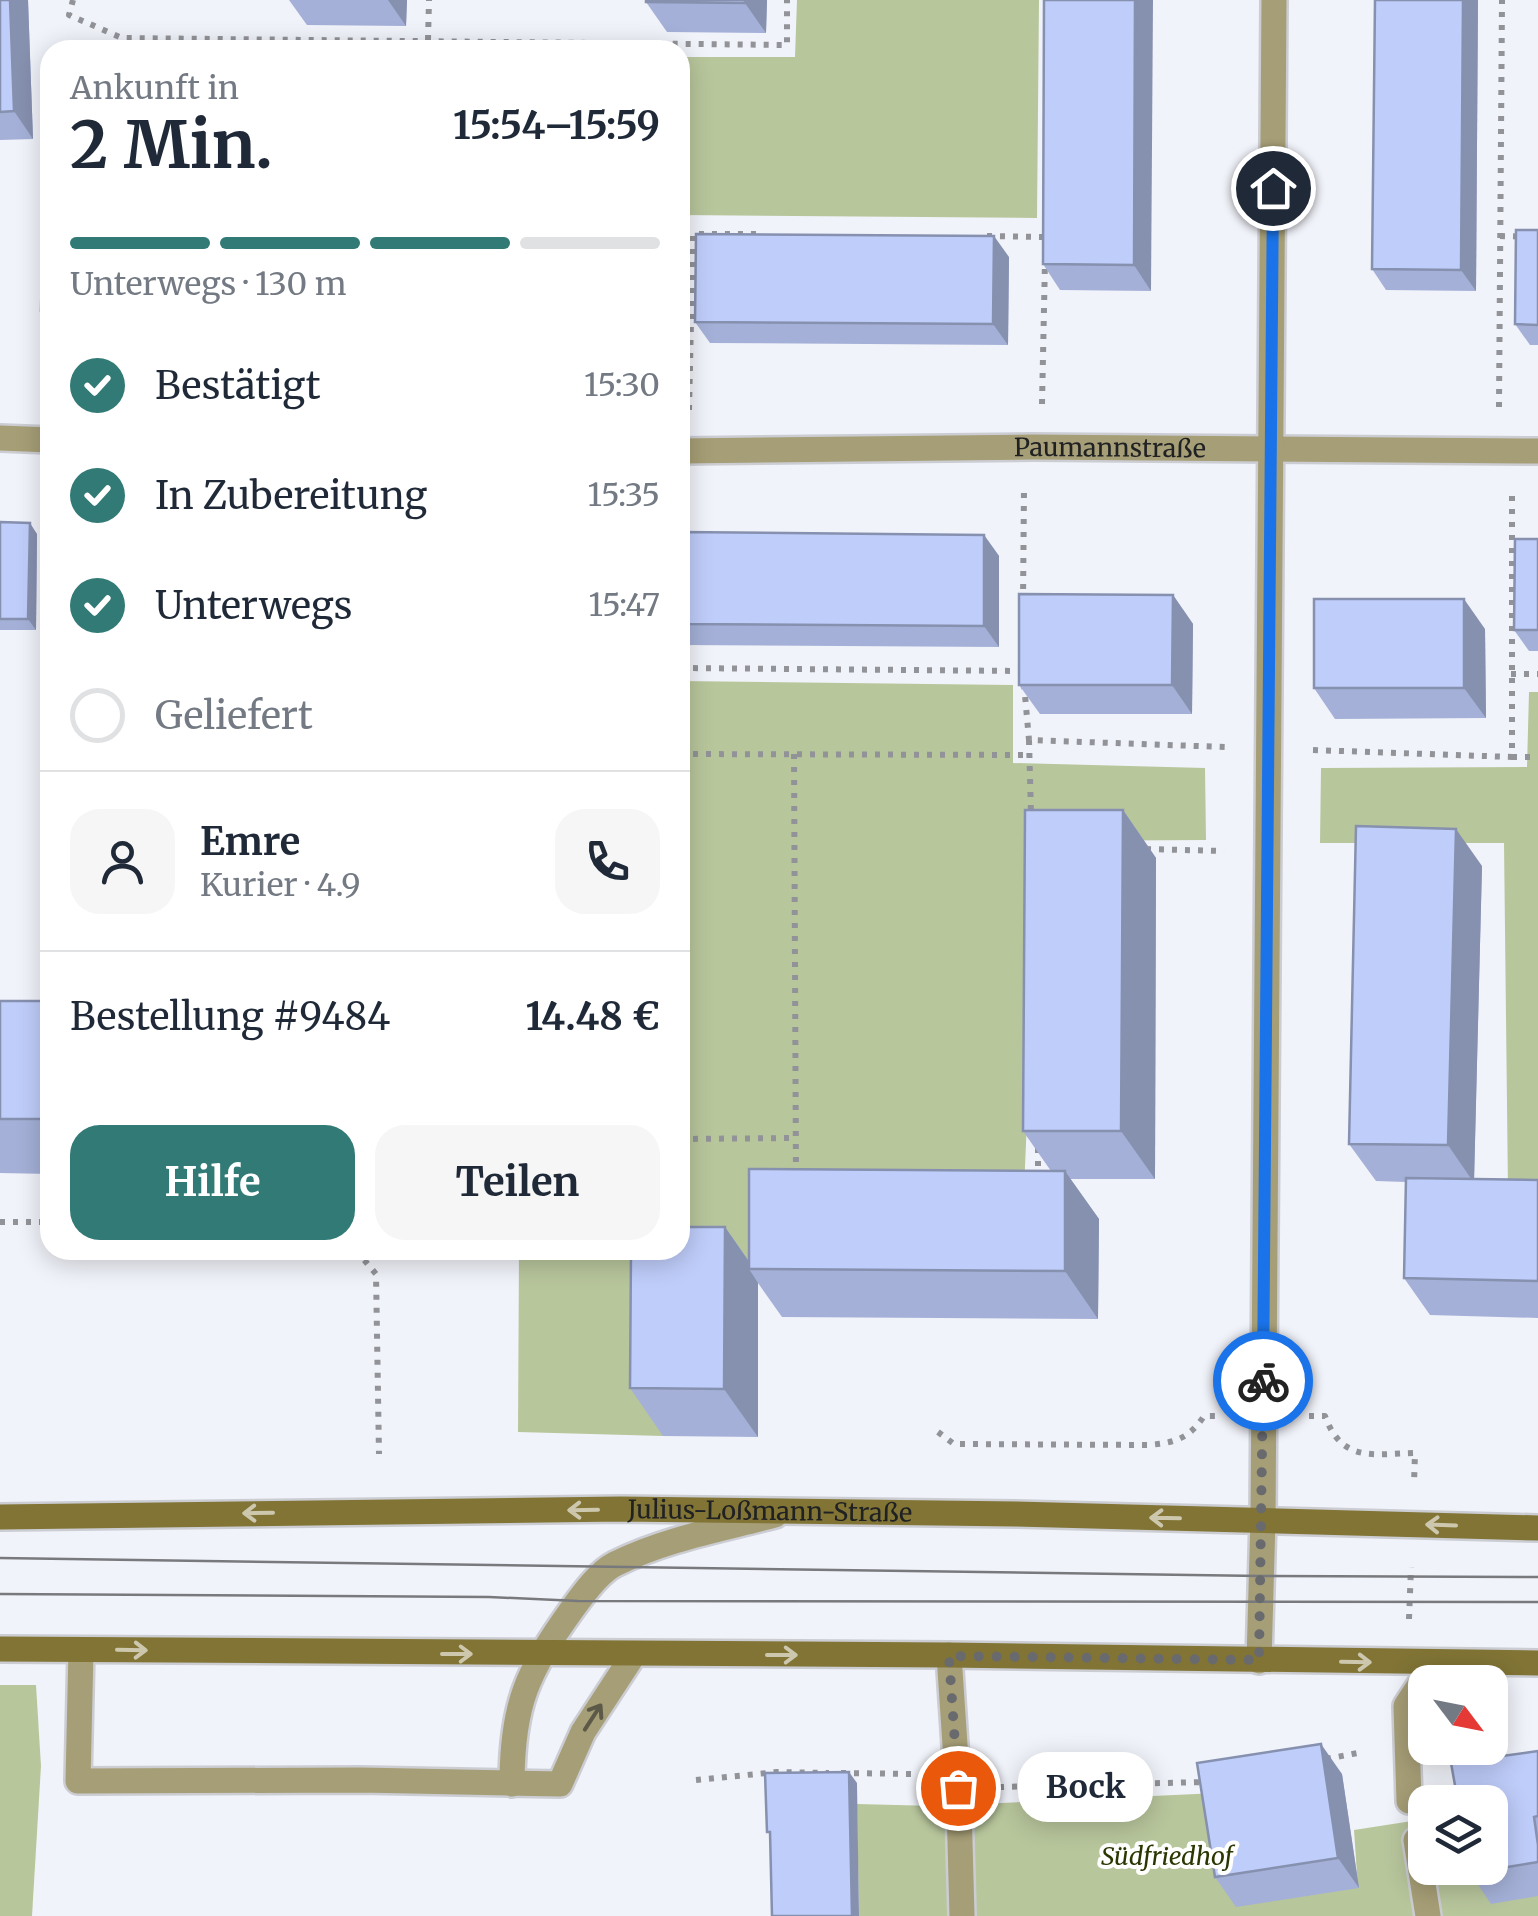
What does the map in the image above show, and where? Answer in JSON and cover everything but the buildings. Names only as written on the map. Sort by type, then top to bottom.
[{"type":"main road","name":"Julius-Loßmann-Straße","points":[[0,1517],[601,1509],[1538,1528]]},
{"type":"main road","points":[[0,1649],[1538,1664]]},
{"type":"street","points":[[1259,1660],[1274,0]]},
{"type":"street","points":[[0,438],[40,440]]},
{"type":"street","name":"Paumannstraße","points":[[690,451],[1538,451]]},
{"type":"street","points":[[512,1784],[512,1738],[520,1702],[540,1654],[578,1601],[610,1566],[669,1542],[785,1512]]},
{"type":"street","points":[[81,1650],[78,1781],[560,1784],[583,1732],[634,1654]]},
{"type":"street","points":[[949,1656],[962,1916]]},
{"type":"street","points":[[1408,1703],[1408,1744]]},
{"type":"street","points":[[1423,1885],[1428,1916]]},
{"type":"path","points":[[73,0],[69,15],[122,38],[428,40],[429,0]]},
{"type":"path","points":[[690,44],[787,45],[788,0]]},
{"type":"path","points":[[1502,0],[1498,401],[1512,490],[1512,757]]},
{"type":"path","points":[[1023,617],[1024,491],[1043,401],[1046,217]]},
{"type":"path","points":[[690,288],[692,234],[771,234]]},
{"type":"path","points":[[986,236],[1046,237]]},
{"type":"path","points":[[1500,236],[1538,237]]},
{"type":"path","points":[[1023,653],[1032,829]]},
{"type":"path","points":[[690,668],[1023,671]]},
{"type":"path","points":[[1511,674],[1538,674]]},
{"type":"path","points":[[1029,740],[1538,757]]},
{"type":"path","points":[[690,754],[1030,755]]},
{"type":"path","points":[[794,754],[796,1186]]},
{"type":"path","points":[[1131,849],[1268,852]]},
{"type":"path","points":[[690,1139],[796,1138]]},
{"type":"path","points":[[1038,1143],[1038,1182]]},
{"type":"path","points":[[0,1222],[40,1222]]},
{"type":"path","points":[[364,1260],[376,1274],[378,1454]]},
{"type":"path","points":[[1316,1761],[1408,1744]]},
{"type":"path","points":[[696,1780],[776,1772],[927,1774],[958,1788],[1224,1779]]},
{"type":"green space","points":[[797,0],[1039,0],[1037,218],[690,215],[690,57],[795,57]]},
{"type":"green space","points":[[690,681],[1013,685],[1013,763],[1205,768],[1206,840],[1039,841],[1024,1190],[782,1275],[664,1275],[663,1436],[518,1432],[519,1260],[690,1260]]},
{"type":"green space","points":[[1529,692],[1538,692],[1538,1192],[1508,1191],[1504,843],[1320,843],[1321,768],[1527,767]]},
{"type":"green space","points":[[0,1685],[36,1685],[41,1766],[32,1916],[0,1916]]},
{"type":"green space","name":"Südfriedhof","points":[[1218,1793],[1358,1888],[1354,1830],[1408,1822],[1408,1885],[1508,1885],[1508,1871],[1538,1874],[1538,1916],[859,1916],[857,1804],[936,1806]]},
{"type":"tram line","points":[[0,1558],[1538,1577]]},
{"type":"tram line","points":[[0,1594],[578,1601],[1538,1602]]},
{"type":"way so far","points":[[958,1788],[949,1656],[1259,1660],[1263,1381]]},
{"type":"place","name":"Bock","points":[[958,1788]]},
{"type":"route","points":[[1263,1381],[1273,188]]}]
